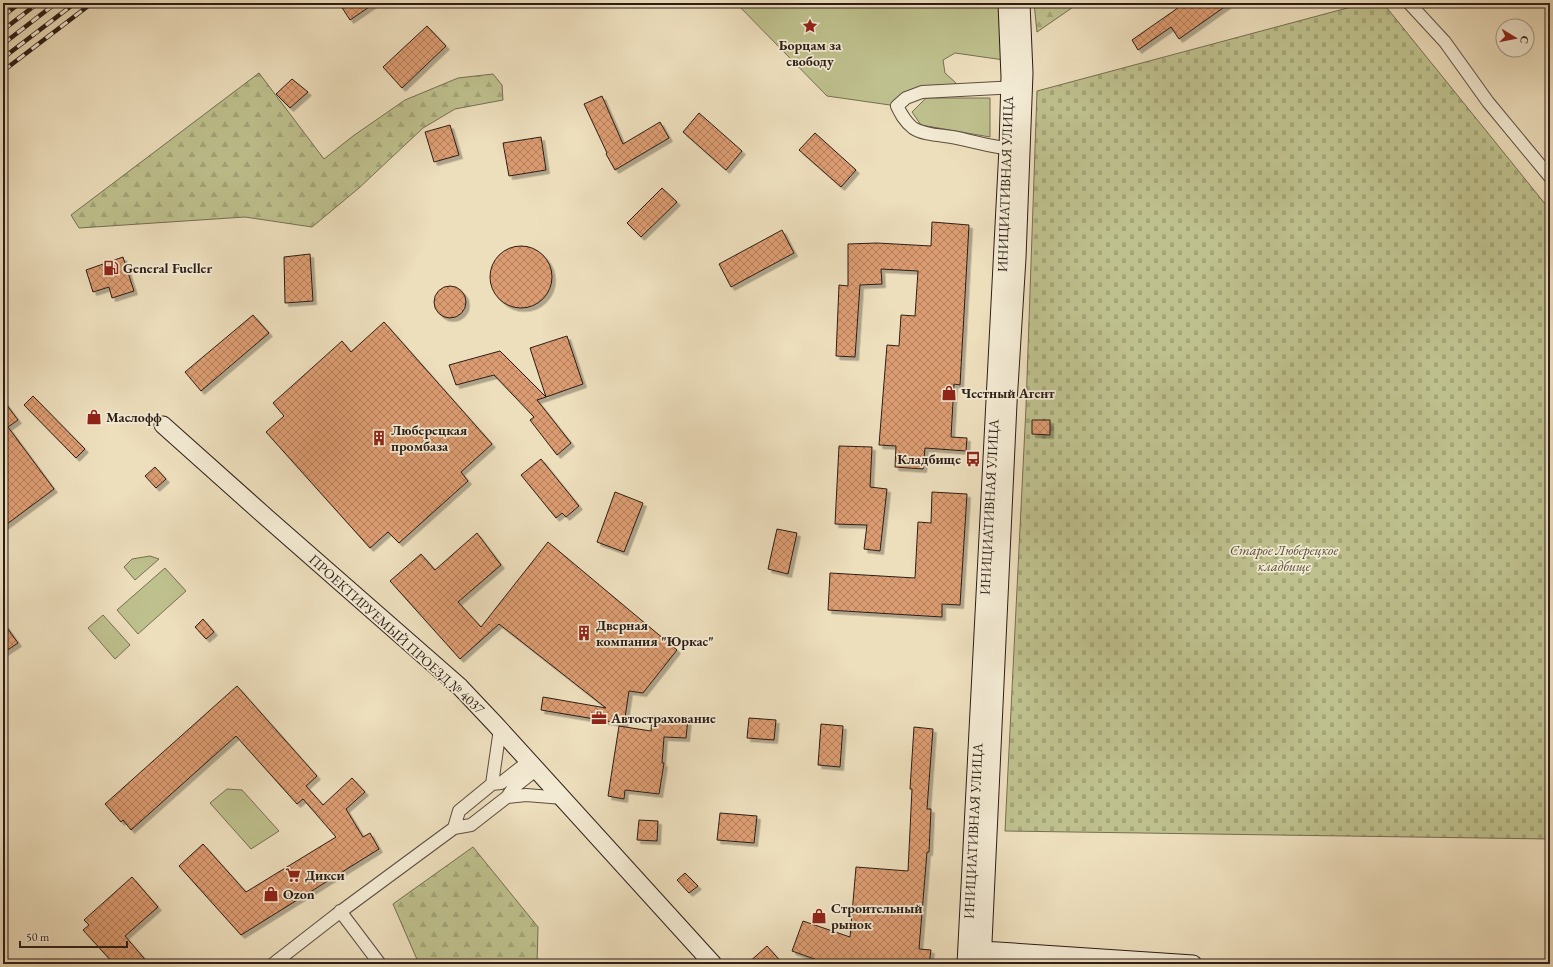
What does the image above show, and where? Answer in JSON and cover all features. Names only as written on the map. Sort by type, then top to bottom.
[{"type":"main road","name":"ИНИЦИАТИВНАЯ УЛИЦА","points":[[1007,3],[1016,87]]},
{"type":"main road","name":"ИНИЦИАТИВНАЯ УЛИЦА","points":[[966,964],[1014,149],[1021,3]]},
{"type":"main road","name":"ИНИЦИАТИВНАЯ УЛИЦА","points":[[982,957],[1007,418],[1017,258],[1014,149]]},
{"type":"main road","name":"ПРОЕКТИРУЕМЫЙ ПРОЕЗД № 4037","points":[[163,425],[460,687],[533,765],[713,964]]},
{"type":"main road","points":[[982,957],[1194,964]]},
{"type":"street","points":[[1409,3],[1445,42],[1488,102],[1550,177]]},
{"type":"street","points":[[1014,149],[993,147],[924,132],[913,128],[904,120],[897,106],[906,98],[922,92],[1016,87]]},
{"type":"street","points":[[492,784],[500,729]]},
{"type":"street","points":[[454,828],[459,811],[492,784],[501,783],[533,765]]},
{"type":"street","points":[[273,964],[340,912],[454,828],[472,825],[507,798],[513,788],[533,765]]},
{"type":"street","points":[[507,798],[526,795],[563,798]]},
{"type":"street","points":[[340,912],[380,964]]},
{"type":"green space","points":[[736,3],[1000,3],[1004,60],[955,53],[943,60],[945,73],[956,83],[952,90],[922,92],[897,106],[827,96]]},
{"type":"green space","points":[[1034,3],[1079,3],[1037,32]]},
{"type":"green space","name":"Старое Люберецкое кладбище","points":[[1366,3],[1383,3],[1550,210],[1550,839],[1005,831],[1026,407],[1037,91]]},
{"type":"green space","points":[[259,73],[324,159],[353,136],[405,100],[458,78],[493,74],[502,85],[503,100],[455,109],[423,128],[359,188],[312,227],[245,217],[79,228],[71,215]]},
{"type":"green space","points":[[926,98],[990,98],[990,137],[921,125],[912,112]]},
{"type":"green space","points":[[150,556],[159,559],[135,580],[124,567],[132,559]]},
{"type":"green space","points":[[165,568],[186,591],[138,634],[117,610]]},
{"type":"green space","points":[[103,615],[130,645],[115,659],[88,628]]},
{"type":"green space","points":[[227,789],[242,790],[279,831],[251,849],[210,803]]},
{"type":"green space","points":[[473,847],[538,927],[537,964],[419,964],[393,904]]},
{"type":"building","points":[[339,3],[375,3],[350,20]]},
{"type":"building","points":[[1185,3],[1230,3],[1179,39],[1171,27],[1138,50],[1132,40]]},
{"type":"building","points":[[427,26],[446,46],[402,88],[383,67]]},
{"type":"building","points":[[292,79],[308,92],[290,108],[276,94]]},
{"type":"building","points":[[602,96],[623,144],[660,122],[669,138],[615,170],[606,154],[607,153],[584,104]]},
{"type":"building","points":[[699,113],[742,151],[726,170],[683,132]]},
{"type":"building","points":[[450,125],[459,155],[434,162],[425,132]]},
{"type":"building","points":[[815,133],[856,170],[841,187],[799,150]]},
{"type":"building","points":[[541,137],[546,170],[509,176],[503,143]]},
{"type":"building","points":[[662,188],[677,202],[641,237],[627,223]]},
{"type":"building","points":[[932,222],[969,225],[960,385],[954,384],[951,437],[967,438],[966,451],[925,448],[923,469],[895,467],[896,446],[879,445],[887,345],[899,346],[901,315],[915,316],[918,271],[881,269],[882,284],[860,285],[855,357],[836,356],[839,285],[848,286],[848,244],[877,243],[931,246]]},
{"type":"building","points":[[782,230],[794,253],[731,287],[719,264]]},
{"type":"building","points":[[515,246],[527,246],[543,255],[550,265],[552,277],[550,289],[543,299],[527,308],[515,308],[504,303],[495,294],[490,283],[490,271],[495,260],[504,251]]},
{"type":"building","points":[[310,254],[313,301],[285,303],[284,257]]},
{"type":"building","points":[[123,257],[134,291],[112,298],[109,287],[93,292],[86,270]]},
{"type":"building","points":[[447,286],[453,286],[463,293],[466,302],[465,308],[459,315],[453,318],[447,318],[437,311],[434,305],[434,299],[441,289]]},
{"type":"building","points":[[253,315],[269,333],[201,391],[185,372]]},
{"type":"building","name":"Люберецкая промбаза","points":[[384,322],[492,444],[461,472],[468,481],[399,543],[388,532],[370,548],[266,432],[284,416],[273,403],[342,341],[351,352]]},
{"type":"building","points":[[567,336],[583,384],[546,397],[530,348]]},
{"type":"building","points":[[500,351],[546,397],[537,400],[571,443],[557,455],[530,420],[534,417],[494,375],[456,385],[449,365]]},
{"type":"building","points":[[33,396],[85,449],[76,458],[24,405]]},
{"type":"building","points":[[3,400],[18,420],[8,427],[54,489],[3,527]]},
{"type":"building","points":[[1032,420],[1050,420],[1050,435],[1032,434]]},
{"type":"building","points":[[839,446],[872,447],[870,487],[887,489],[880,551],[864,549],[867,525],[835,524]]},
{"type":"building","points":[[541,459],[579,506],[566,517],[562,513],[556,518],[521,475]]},
{"type":"building","points":[[155,467],[166,479],[156,488],[145,476]]},
{"type":"building","points":[[615,492],[643,503],[624,552],[597,542]]},
{"type":"building","points":[[932,492],[967,494],[960,605],[942,604],[942,617],[828,610],[830,573],[915,578],[918,522],[931,523]]},
{"type":"building","points":[[777,529],[797,533],[788,574],[768,569]]},
{"type":"building","name":"Дверная компания \"Юркас\"","points":[[477,533],[501,565],[458,602],[481,627],[548,542],[677,650],[643,693],[629,691],[624,724],[541,710],[543,697],[606,708],[499,624],[460,659],[390,581],[421,554],[435,570]]},
{"type":"building","points":[[203,619],[214,632],[206,639],[195,627]]},
{"type":"building","points":[[3,622],[18,643],[3,653]]},
{"type":"building","points":[[237,686],[317,776],[306,786],[323,805],[352,778],[365,792],[346,809],[363,837],[370,833],[379,849],[241,935],[179,866],[203,844],[246,892],[336,837],[303,799],[297,804],[236,736],[131,830],[123,820],[121,822],[105,804]]},
{"type":"building","points":[[652,716],[688,719],[686,738],[664,737],[662,763],[664,763],[659,794],[625,790],[624,799],[608,796],[619,726],[651,731]]},
{"type":"building","points":[[749,718],[776,720],[774,740],[747,738]]},
{"type":"building","points":[[821,724],[843,726],[840,767],[818,765]]},
{"type":"building","points":[[914,727],[933,729],[927,809],[931,809],[929,852],[927,852],[919,949],[931,950],[929,964],[829,964],[829,961],[820,961],[792,951],[803,921],[850,937],[856,867],[908,871],[912,789],[910,789]]},
{"type":"building","points":[[720,813],[757,816],[754,843],[717,840]]},
{"type":"building","points":[[639,820],[658,821],[657,841],[637,840]]},
{"type":"building","points":[[685,873],[698,886],[689,893],[677,880]]},
{"type":"building","points":[[132,877],[158,907],[125,936],[149,964],[114,964],[83,930],[89,925],[84,920]]},
{"type":"building","points":[[767,946],[783,964],[747,964]]},
{"type":"railway","points":[[3,16],[20,3]]},
{"type":"railway","points":[[3,30],[38,3]]},
{"type":"railway","points":[[3,44],[56,3]]},
{"type":"railway","points":[[3,58],[75,3]]},
{"type":"railway","points":[[3,71],[92,3]]},
{"type":"place","name":"Борцам за свободу","points":[[810,26]]},
{"type":"place","name":"General Fueller","points":[[111,268]]},
{"type":"place","name":"Честный Агент","points":[[949,393]]},
{"type":"place","name":"Маслофф","points":[[94,417]]},
{"type":"place","name":"Люберецкая промбаза","points":[[379,438]]},
{"type":"place","name":"Кладбище","points":[[973,459]]},
{"type":"place","name":"Дверная компания \"Юркас\"","points":[[584,633]]},
{"type":"place","name":"Автострахование","points":[[599,718]]},
{"type":"place","name":"Дикси","points":[[293,875]]},
{"type":"place","name":"Ozon","points":[[271,894]]},
{"type":"place","name":"Строительный рынок","points":[[819,916]]}]
